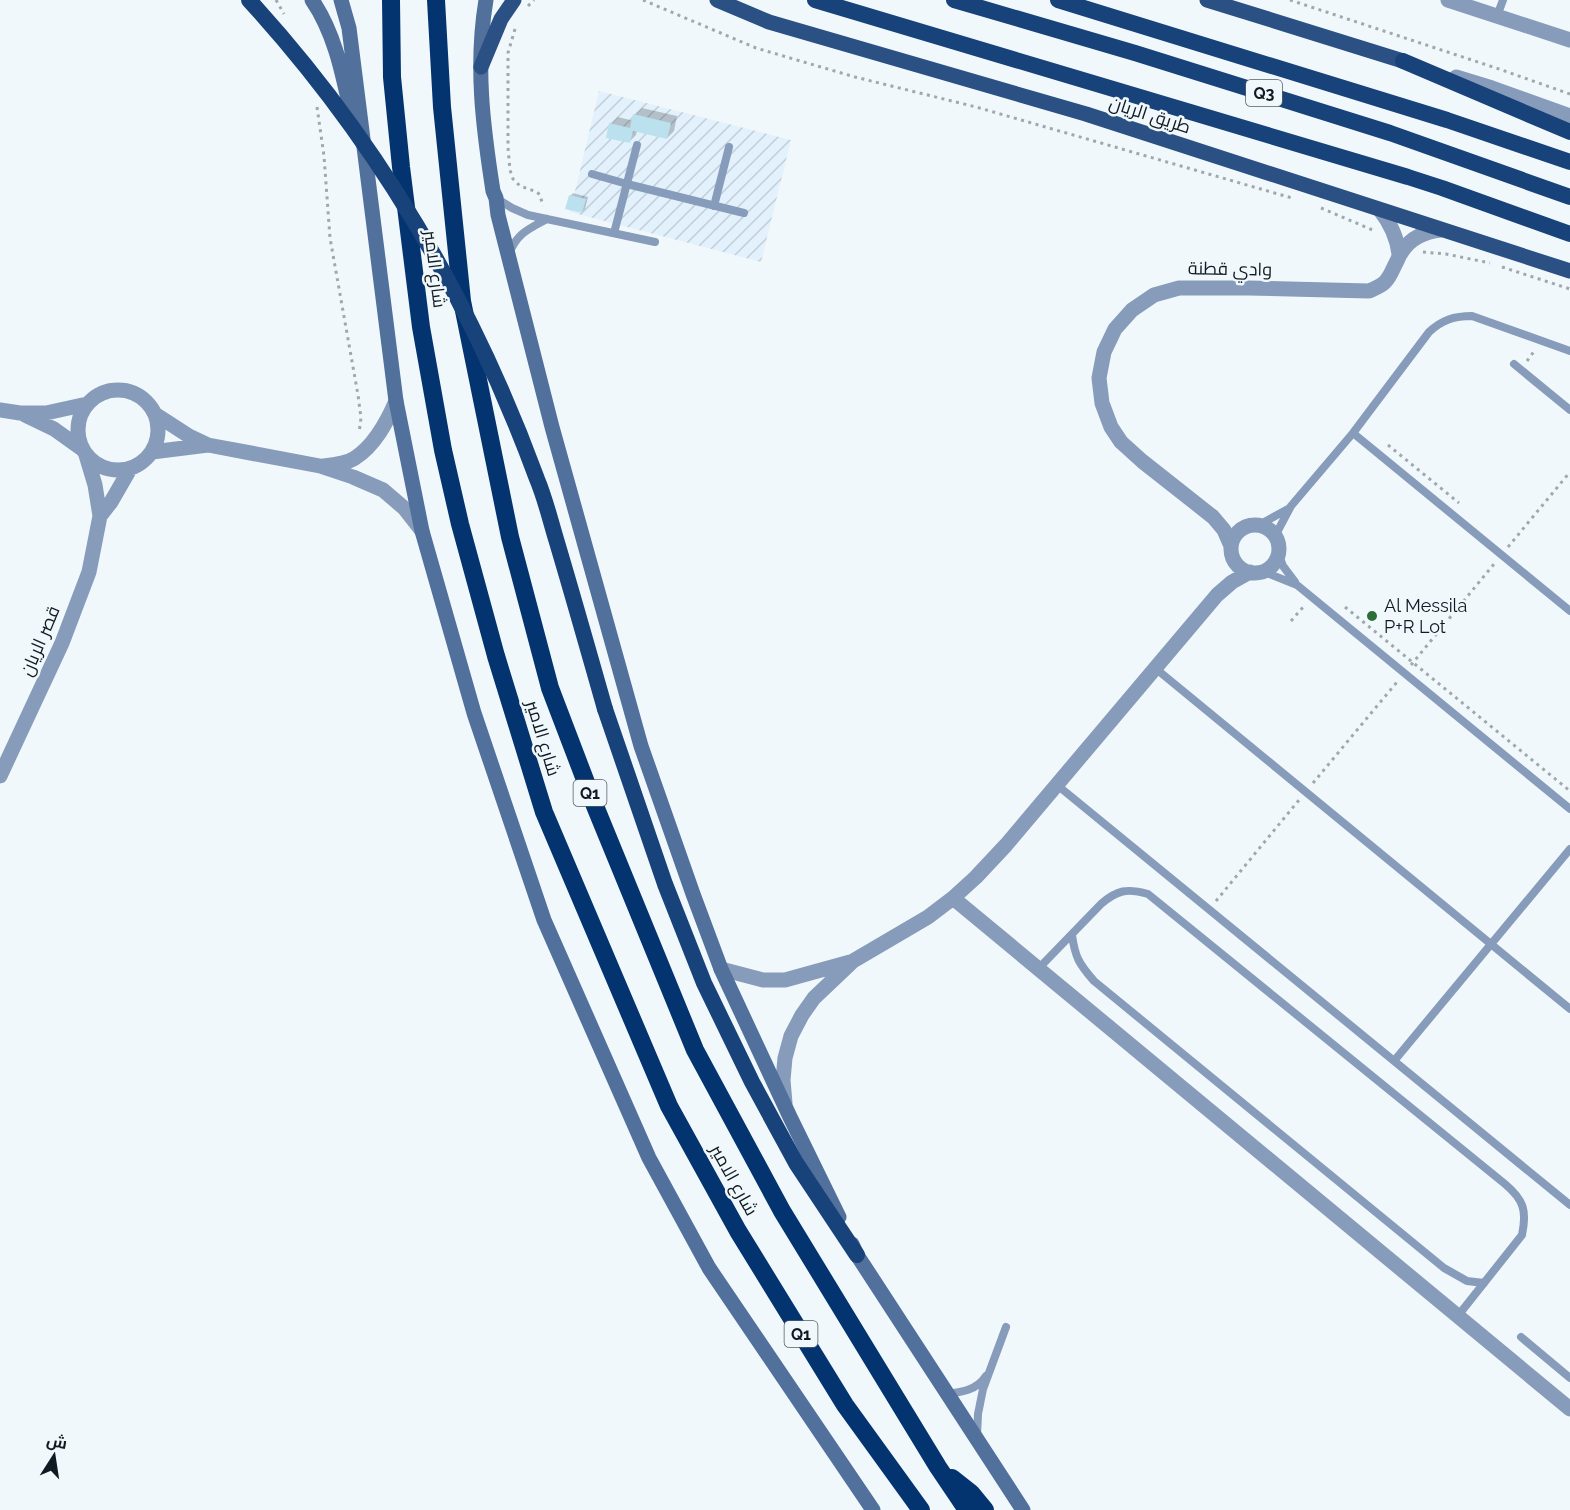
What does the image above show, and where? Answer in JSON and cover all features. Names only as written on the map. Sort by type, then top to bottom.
[{"type":"highway","points":[[249,0],[330,97],[385,173],[442,266],[477,335],[506,399],[538,480],[572,590],[604,710],[665,884],[704,983],[796,1163],[857,1255]]},
{"type":"highway","name":"شارع الامير","points":[[391,0],[392,77],[401,167],[421,327],[443,450],[460,524],[496,656],[544,812],[669,1106],[738,1231],[839,1395],[921,1510]]},
{"type":"highway","name":"شارع الامير","points":[[436,0],[442,108],[462,301],[510,537],[550,688],[599,817],[695,1050],[782,1212],[938,1467],[967,1510]]},
{"type":"highway","points":[[815,0],[1408,177],[1570,234]]},
{"type":"highway","name":"Q3","points":[[954,0],[1135,53],[1379,130],[1570,197]]},
{"type":"highway","name":"Q3","points":[[1058,0],[1435,116],[1570,162]]},
{"type":"highway","points":[[1403,61],[1570,132]]},
{"type":"highway","points":[[938,1467],[971,1493],[985,1510]]},
{"type":"main road","points":[[312,0],[319,10],[339,59],[368,187]]},
{"type":"main road","points":[[341,0],[349,28],[396,401],[422,531],[474,713],[544,920],[649,1158],[709,1268],[873,1510]]},
{"type":"main road","points":[[486,0],[482,21],[481,105],[498,215],[552,427],[641,746],[693,894],[721,969],[857,1255],[1023,1510]]},
{"type":"main road","name":"طريق الريان","points":[[717,0],[769,22],[1076,111],[1570,271]]},
{"type":"main road","points":[[1207,0],[1229,4],[1403,61]]},
{"type":"main road","points":[[480,67],[501,19],[520,4]]},
{"type":"street","points":[[1448,0],[1570,40]]},
{"type":"street","points":[[1403,61],[1492,88],[1570,116]]},
{"type":"street","points":[[1380,210],[1395,235],[1399,255]]},
{"type":"street","name":"وادي قطنة","points":[[1231,551],[1224,530],[1213,517],[1142,461],[1121,442],[1111,427],[1102,403],[1099,378],[1104,352],[1115,329],[1132,309],[1154,295],[1179,288],[1231,287],[1369,291],[1386,281],[1399,255],[1412,239],[1421,234],[1441,230]]},
{"type":"street","points":[[20,413],[54,429],[98,466],[114,471],[130,470],[142,463],[152,452],[158,440],[159,426],[155,414],[136,394],[124,390],[97,395],[87,404],[77,426],[78,438],[84,452]]},
{"type":"street","points":[[320,466],[354,459],[366,449],[386,423],[396,401]]},
{"type":"street","points":[[0,410],[46,413],[87,404]]},
{"type":"street","points":[[155,414],[189,436],[208,445],[320,466],[383,490],[404,508],[422,531]]},
{"type":"street","points":[[152,452],[208,445]]},
{"type":"street","name":"قصر الريان","points":[[0,776],[66,633],[89,572],[100,516],[95,485],[84,452]]},
{"type":"street","name":"قصر الريان","points":[[100,516],[130,470]]},
{"type":"street","name":"وادي قطنة","points":[[1213,517],[1228,524],[1251,526]]},
{"type":"street","points":[[785,1103],[783,1080],[790,1036],[801,1015],[814,998],[853,961],[928,917],[976,877],[1006,845],[1217,595],[1232,582],[1272,565],[1279,547],[1275,536],[1270,531],[1251,526],[1238,532],[1233,538],[1226,576],[1217,595]]},
{"type":"street","points":[[1231,551],[1235,562],[1242,569],[1256,572]]},
{"type":"street","points":[[953,898],[1570,1409]]},
{"type":"street","points":[[721,969],[763,980],[785,980],[853,961]]},
{"type":"lane","points":[[1497,16],[1503,0]]},
{"type":"lane","points":[[614,233],[637,145]]},
{"type":"lane","points":[[714,206],[729,147]]},
{"type":"lane","points":[[592,174],[744,213]]},
{"type":"lane","points":[[496,198],[528,215],[655,242]]},
{"type":"lane","points":[[508,256],[514,241],[548,219]]},
{"type":"lane","points":[[1275,536],[1291,506],[1353,433],[1438,323],[1460,316],[1472,316],[1570,351]]},
{"type":"lane","points":[[1514,364],[1570,410]]},
{"type":"lane","points":[[1353,433],[1570,611]]},
{"type":"lane","points":[[1251,526],[1275,517],[1291,506]]},
{"type":"lane","points":[[1278,553],[1283,566],[1297,585],[1570,809]]},
{"type":"lane","points":[[1256,572],[1297,585]]},
{"type":"lane","points":[[1155,668],[1570,1009]]},
{"type":"lane","points":[[1058,784],[1570,1205]]},
{"type":"lane","points":[[1394,1061],[1570,849]]},
{"type":"lane","points":[[1038,969],[1111,895],[1123,890],[1136,890],[1148,894],[1505,1184],[1516,1194],[1523,1207],[1525,1221],[1521,1235],[1457,1317]]},
{"type":"lane","points":[[1072,935],[1074,953],[1094,981],[1451,1274],[1467,1281],[1484,1283]]},
{"type":"lane","points":[[977,1439],[978,1414],[983,1389],[1006,1327]]},
{"type":"lane","points":[[1521,1337],[1570,1378]]},
{"type":"lane","points":[[947,1394],[966,1392],[982,1382],[993,1366]]},
{"type":"path","points":[[276,0],[287,18]]},
{"type":"path","points":[[520,4],[534,0]]},
{"type":"path","points":[[643,0],[756,48],[855,77],[976,107],[1291,198]]},
{"type":"path","points":[[1290,0],[1570,94]]},
{"type":"path","points":[[516,26],[508,53],[510,170],[513,179],[520,186],[540,195],[548,219]]},
{"type":"path","points":[[316,104],[324,156],[330,238],[361,418],[354,459]]},
{"type":"path","points":[[1313,204],[1374,229],[1379,234]]},
{"type":"path","points":[[1399,255],[1426,252],[1490,262],[1570,289]]},
{"type":"path","points":[[1209,909],[1570,472]]},
{"type":"path","points":[[1344,606],[1570,791]]},
{"type":"shaded area","points":[[599,91],[791,140],[761,262],[570,212]]},
{"type":"building","points":[[633,114],[671,123],[667,139],[633,131],[630,143],[606,138],[609,123],[630,128]]},
{"type":"building","points":[[569,195],[586,199],[582,213],[565,209]]},
{"type":"place","name":"Al Messila P+R Lot","points":[[1372,616]]}]
